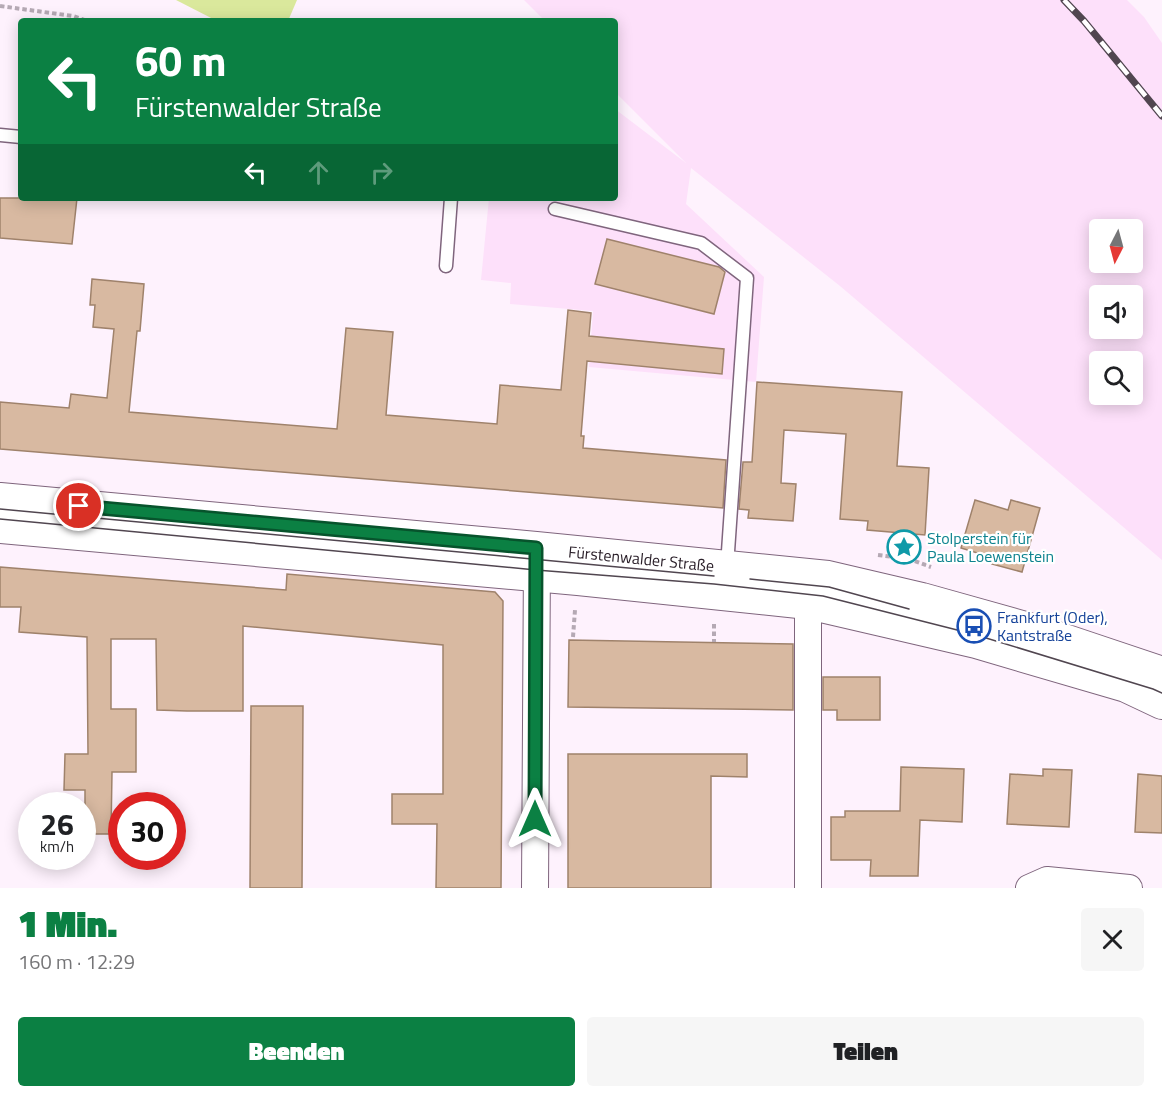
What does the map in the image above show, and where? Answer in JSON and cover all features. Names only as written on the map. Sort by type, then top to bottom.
[{"type":"street","name":"Fürstenwalder Straße","points":[[0,499],[536,562],[808,603],[976,642],[1126,686],[1162,702]]},
{"type":"street","name":"Fürstenwalder Straße","points":[[0,527],[536,562],[727,567],[828,577],[922,599],[1043,633],[1162,673]]},
{"type":"street","points":[[534,888],[536,562]]},
{"type":"street","points":[[808,603],[808,888]]},
{"type":"street","points":[[1029,888],[1047,880],[1129,888]]},
{"type":"lane","points":[[0,135],[18,137]]},
{"type":"lane","points":[[446,266],[451,201]]},
{"type":"lane","points":[[555,209],[701,243],[747,278],[727,567]]},
{"type":"path","points":[[0,6],[78,18]]},
{"type":"shaded area","points":[[524,0],[1127,0],[1144,17],[1162,43],[1162,560],[840,286],[691,168],[686,204],[764,277],[756,382],[589,367],[593,311],[510,304],[511,283],[481,280],[489,201],[618,201],[618,111],[686,163],[618,95],[618,18],[542,18]]},
{"type":"green space","points":[[176,0],[297,0],[289,18],[211,18]]},
{"type":"building","points":[[0,198],[18,198],[18,201],[77,201],[72,244],[0,238]]},
{"type":"building","points":[[607,239],[719,267],[725,272],[714,314],[595,284]]},
{"type":"building","points":[[92,279],[144,284],[129,412],[337,429],[346,328],[393,332],[386,415],[497,424],[500,385],[561,390],[568,310],[591,313],[589,336],[724,349],[722,374],[587,361],[581,436],[584,436],[583,448],[726,460],[723,508],[0,449],[0,402],[69,408],[71,394],[107,398],[114,329],[93,327],[95,305],[90,305]]},
{"type":"building","points":[[757,382],[902,392],[897,466],[929,468],[925,535],[867,530],[868,521],[840,519],[846,434],[784,430],[781,483],[796,484],[793,521],[748,518],[749,510],[739,509],[743,462],[752,462]]},
{"type":"building","points":[[975,500],[1008,510],[1011,500],[1040,508],[1022,572],[992,564],[994,558],[961,548]]},
{"type":"building","points":[[0,567],[286,590],[287,574],[495,592],[503,601],[501,888],[436,888],[437,824],[392,824],[392,794],[443,794],[443,645],[243,626],[243,711],[187,711],[157,710],[156,639],[111,639],[111,709],[136,709],[136,772],[112,772],[112,792],[108,792],[108,834],[96,834],[96,792],[64,790],[65,754],[88,754],[87,637],[19,632],[21,607],[0,607]]},
{"type":"building","points":[[569,640],[793,644],[793,710],[568,707]]},
{"type":"building","points":[[823,677],[880,677],[880,720],[837,720],[837,710],[823,710]]},
{"type":"building","points":[[251,706],[303,706],[302,888],[250,888]]},
{"type":"building","points":[[568,754],[747,754],[747,777],[711,776],[711,888],[568,888]]},
{"type":"building","points":[[901,767],[964,769],[962,822],[920,820],[918,876],[870,876],[871,860],[831,860],[831,817],[845,817],[845,811],[900,811]]},
{"type":"building","points":[[1043,769],[1072,770],[1069,827],[1007,824],[1010,774],[1043,776]]},
{"type":"building","points":[[1138,774],[1162,776],[1162,833],[1135,832]]},
{"type":"tram line","points":[[0,509],[714,576]]},
{"type":"tram line","points":[[0,519],[823,596],[973,634],[1162,693]]},
{"type":"tram line","points":[[750,579],[829,587],[909,609]]},
{"type":"railway","points":[[1064,0],[1162,116]]},
{"type":"place","name":"Stolperstein für Paula Loewenstein","points":[[904,547]]},
{"type":"place","name":"Frankfurt (Oder), Kantstraße","points":[[974,626]]},
{"type":"route","points":[[79,506],[536,548],[535,819]]}]
